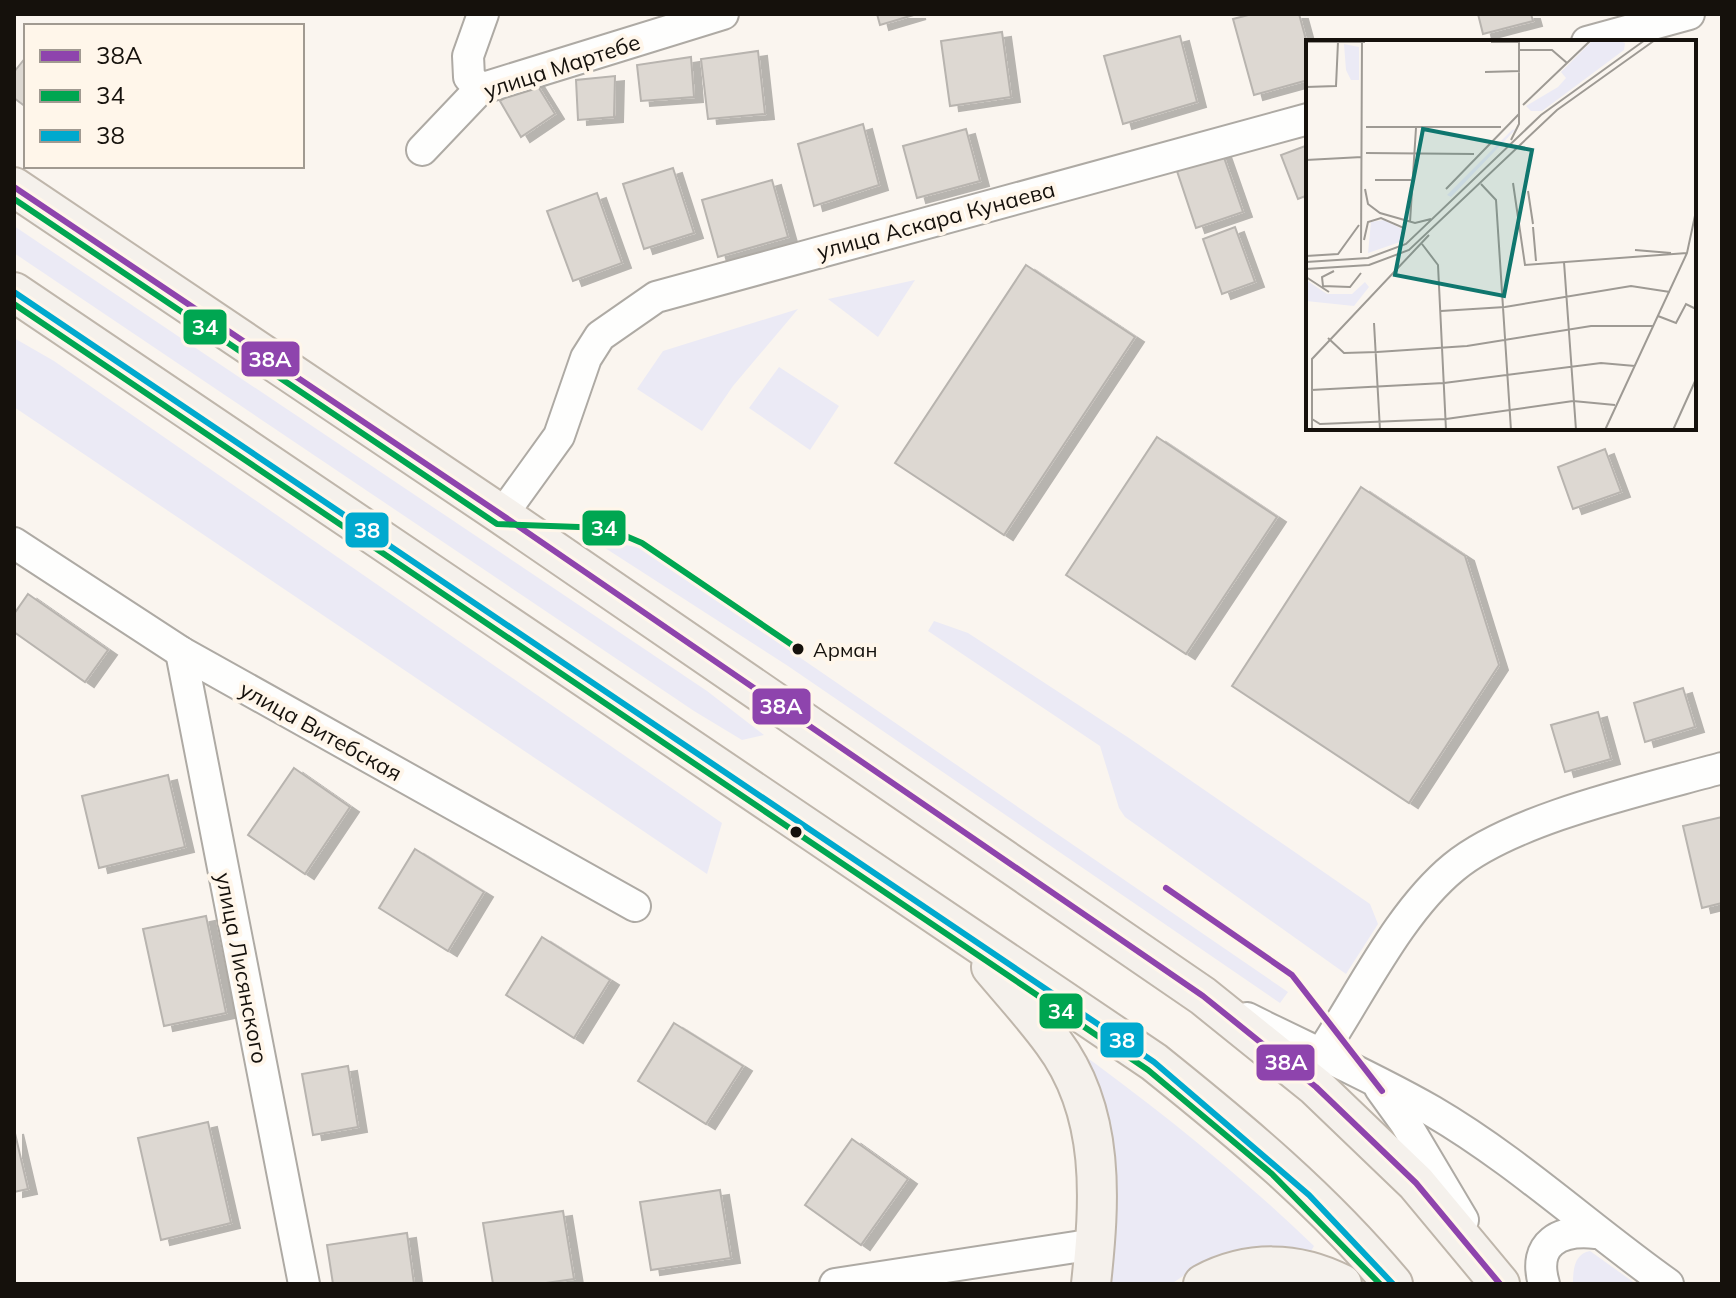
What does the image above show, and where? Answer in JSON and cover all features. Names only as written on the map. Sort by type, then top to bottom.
[{"type":"main road","points":[[14,187],[502,515],[1203,996],[1316,1087],[1405,1172],[1500,1284]]},
{"type":"main road","points":[[14,292],[1154,1062],[1251,1139],[1356,1239],[1393,1284]]},
{"type":"main road","points":[[966,937],[1055,1044],[1078,1087],[1090,1120],[1096,1154],[1095,1244],[1091,1284]]},
{"type":"main road","points":[[1203,1284],[1251,1266],[1283,1265],[1342,1284]]},
{"type":"street","points":[[480,89],[469,77],[468,56],[483,14]]},
{"type":"street","name":"улица Мартебе","points":[[422,150],[480,89],[723,14]]},
{"type":"street","points":[[1594,40],[1689,14]]},
{"type":"street","name":"улица Аскара Кунаева","points":[[502,515],[559,436],[586,358],[600,336],[656,297],[1306,120]]},
{"type":"street","points":[[14,304],[84,340]]},
{"type":"street","name":"улица Витебская","points":[[14,543],[181,652],[635,906]]},
{"type":"street","name":"улица Лисянского","points":[[181,652],[304,1284]]},
{"type":"street","points":[[1328,1042],[1410,914],[1454,867],[1530,825],[1722,768]]},
{"type":"street","points":[[1203,996],[1328,1042],[1376,1083],[1406,1124],[1500,1284]]},
{"type":"street","points":[[1376,1083],[1433,1112],[1569,1207],[1596,1233],[1668,1284]]},
{"type":"street","points":[[1544,1284],[1541,1260],[1549,1244],[1573,1230],[1596,1233]]},
{"type":"street","points":[[835,1284],[912,1278],[1095,1244]]},
{"type":"shaded area","points":[[14,226],[707,691],[764,735],[742,740],[694,711],[14,253]]},
{"type":"shaded area","points":[[915,280],[878,337],[828,299]]},
{"type":"shaded area","points":[[798,309],[733,386],[702,431],[637,389],[663,351]]},
{"type":"shaded area","points":[[14,338],[54,361],[722,823],[707,874],[14,407]]},
{"type":"shaded area","points":[[779,367],[839,406],[810,450],[749,408]]},
{"type":"shaded area","points":[[588,537],[640,548],[1288,992],[1280,1003],[788,666]]},
{"type":"shaded area","points":[[934,621],[968,633],[1129,738],[1370,904],[1378,924],[1346,974],[1125,817],[1119,808],[1100,746],[928,631]]},
{"type":"shaded area","points":[[1071,1046],[1226,1167],[1314,1246],[1311,1251],[1259,1246],[1205,1262],[1171,1284],[1112,1284],[1117,1201],[1113,1158]]},
{"type":"shaded area","points":[[1590,1251],[1636,1284],[1573,1284],[1578,1259]]},
{"type":"building","points":[[877,14],[917,14],[880,25]]},
{"type":"building","points":[[1252,14],[1299,14],[1306,40],[1306,81],[1254,95],[1233,19]]},
{"type":"building","points":[[1478,14],[1531,14],[1533,21],[1483,34]]},
{"type":"building","points":[[1002,32],[1011,97],[950,106],[941,41]]},
{"type":"building","points":[[1180,36],[1197,102],[1123,124],[1104,56]]},
{"type":"building","points":[[758,51],[765,114],[708,119],[701,59]]},
{"type":"building","points":[[691,57],[694,97],[641,101],[637,65]]},
{"type":"building","points":[[24,60],[24,106],[14,98],[14,72]]},
{"type":"building","points":[[615,76],[614,117],[578,120],[576,80]]},
{"type":"building","points":[[534,80],[555,114],[521,137],[500,101]]},
{"type":"building","points":[[863,124],[879,185],[814,206],[798,144]]},
{"type":"building","points":[[966,129],[980,181],[917,198],[903,146]]},
{"type":"building","points":[[1306,146],[1306,196],[1298,199],[1281,155]]},
{"type":"building","points":[[1221,149],[1243,212],[1196,228],[1175,165]]},
{"type":"building","points":[[673,168],[694,233],[644,249],[623,184]]},
{"type":"building","points":[[772,180],[788,237],[718,257],[702,200]]},
{"type":"building","points":[[597,193],[622,263],[573,281],[547,211]]},
{"type":"building","points":[[1235,227],[1255,282],[1222,294],[1203,239]]},
{"type":"building","points":[[1026,265],[1135,337],[1004,535],[895,463]]},
{"type":"building","points":[[1157,437],[1277,517],[1186,654],[1066,575]]},
{"type":"building","points":[[1605,449],[1621,492],[1573,509],[1558,467]]},
{"type":"building","points":[[1361,487],[1465,556],[1499,665],[1409,803],[1232,686]]},
{"type":"building","points":[[28,594],[108,650],[85,682],[14,632],[14,614]]},
{"type":"building","points":[[1683,688],[1695,727],[1645,742],[1634,703]]},
{"type":"building","points":[[1598,712],[1611,759],[1565,772],[1551,725]]},
{"type":"building","points":[[294,768],[350,807],[305,874],[248,835]]},
{"type":"building","points":[[168,775],[185,847],[99,868],[82,796]]},
{"type":"building","points":[[1722,817],[1722,903],[1702,908],[1683,826]]},
{"type":"building","points":[[415,849],[484,892],[448,951],[379,908]]},
{"type":"building","points":[[206,916],[226,1013],[164,1026],[143,929]]},
{"type":"building","points":[[542,937],[610,980],[574,1038],[506,995]]},
{"type":"building","points":[[674,1023],[743,1066],[706,1124],[638,1081]]},
{"type":"building","points":[[348,1066],[358,1127],[313,1135],[302,1074]]},
{"type":"building","points":[[208,1122],[231,1223],[161,1240],[138,1138]]},
{"type":"building","points":[[14,1129],[28,1189],[14,1192]]},
{"type":"building","points":[[852,1139],[908,1179],[861,1245],[805,1205]]},
{"type":"building","points":[[720,1190],[731,1258],[651,1270],[640,1202]]},
{"type":"building","points":[[563,1211],[574,1279],[539,1284],[493,1284],[483,1223]]},
{"type":"building","points":[[407,1233],[414,1284],[333,1284],[327,1245]]},
{"type":"transit line","name":"38А","points":[[14,187],[502,515],[1203,996],[1316,1087],[1416,1183],[1500,1284]]},
{"type":"transit line","name":"34","points":[[14,199],[497,524],[607,528],[642,543],[798,649]]},
{"type":"transit line","name":"38","points":[[14,292],[1154,1062],[1309,1195],[1393,1284]]},
{"type":"transit line","name":"34","points":[[14,304],[1148,1070],[1272,1174],[1380,1284]]},
{"type":"transit line","name":"38А","points":[[1166,888],[1292,975],[1382,1091]]},
{"type":"place","name":"Арман","points":[[798,649]]}]
